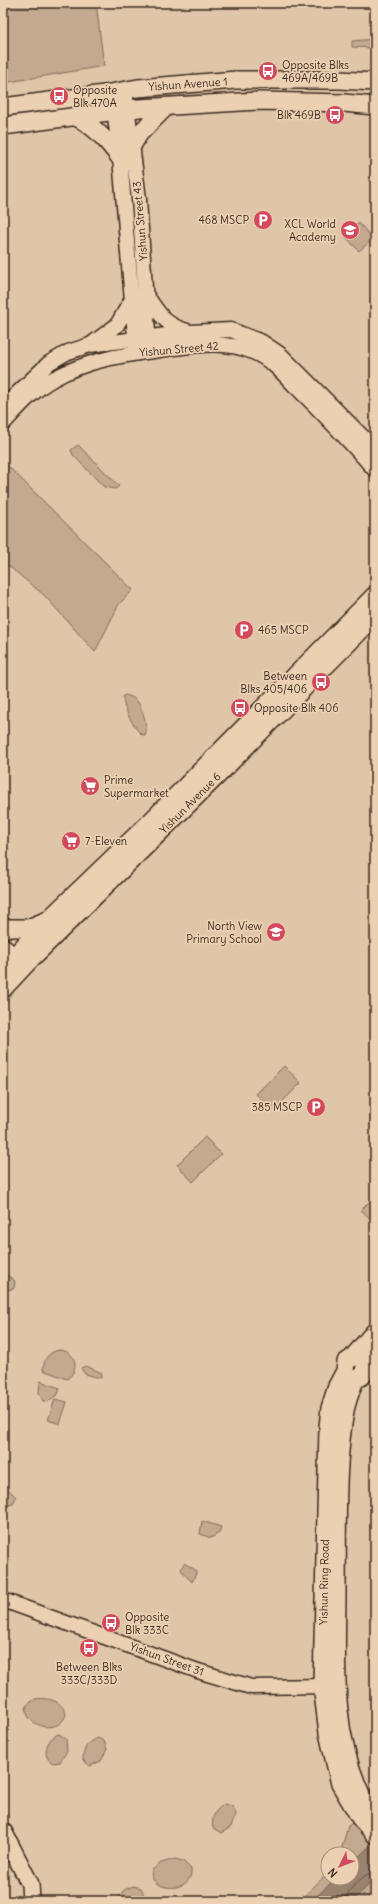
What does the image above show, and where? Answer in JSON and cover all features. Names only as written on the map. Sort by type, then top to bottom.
[{"type":"main road","name":"Yishun Avenue 1","points":[[3,107],[119,91],[236,80],[340,80],[375,82]]},
{"type":"main road","name":"Yishun Avenue 1","points":[[3,126],[122,111],[258,101],[344,103],[375,106]]},
{"type":"main road","points":[[76,117],[91,125],[126,152],[139,134],[166,107]]},
{"type":"main road","name":"Yishun Avenue 6","points":[[3,989],[10,962],[48,920],[150,822],[375,595]]},
{"type":"main road","points":[[340,629],[351,626],[363,615],[367,614],[375,616]]},
{"type":"main road","name":"Yishun Avenue 6","points":[[10,962],[208,785],[375,616]]},
{"type":"main road","points":[[3,928],[28,928],[48,920]]},
{"type":"main road","name":"Yishun Ring Road","points":[[374,1828],[357,1813],[340,1784],[329,1686],[341,1445],[346,1410],[358,1365],[375,1331]]},
{"type":"main road","points":[[3,1831],[30,1884],[31,1901]]},
{"type":"main road","points":[[3,1848],[18,1882],[21,1901]]},
{"type":"street","name":"Yishun Street 43","points":[[119,91],[126,152],[127,244],[139,297]]},
{"type":"street","name":"Yishun Street 43","points":[[126,152],[139,199],[139,297],[143,346]]},
{"type":"street","points":[[90,345],[117,325],[139,297],[174,327],[190,332]]},
{"type":"street","name":"Yishun Street 42","points":[[3,424],[34,392],[70,370],[190,332],[231,330],[262,342],[280,354],[375,449]]},
{"type":"street","name":"Yishun Street 42","points":[[3,407],[49,363],[68,352],[90,345],[230,345],[254,352],[275,365],[316,406],[375,470]]},
{"type":"street","name":"Yishun Street 31","points":[[3,1600],[198,1671],[251,1687],[329,1686]]},
{"type":"shaded area","points":[[3,3],[96,3],[104,66],[3,83]]},
{"type":"shaded area","points":[[375,39],[375,48],[352,47],[352,41]]},
{"type":"shaded area","points":[[359,223],[373,239],[359,251],[345,236]]},
{"type":"shaded area","points":[[78,445],[119,486],[115,489],[104,487],[73,455],[71,450]]},
{"type":"shaded area","points":[[3,461],[133,590],[119,604],[95,652],[44,595],[6,564],[3,567]]},
{"type":"shaded area","points":[[123,696],[130,696],[139,704],[146,723],[145,735],[142,735],[139,732],[129,717],[123,701]]},
{"type":"shaded area","points":[[284,1066],[301,1083],[273,1111],[256,1094]]},
{"type":"shaded area","points":[[205,1137],[221,1154],[193,1182],[177,1165]]},
{"type":"shaded area","points":[[375,1196],[375,1223],[361,1210]]},
{"type":"shaded area","points":[[3,1272],[15,1281],[14,1288],[3,1292]]},
{"type":"shaded area","points":[[59,1350],[70,1354],[75,1362],[74,1371],[67,1379],[43,1370],[44,1363],[49,1354]]},
{"type":"shaded area","points":[[86,1366],[102,1373],[101,1378],[85,1374],[81,1368]]},
{"type":"shaded area","points":[[40,1381],[60,1388],[58,1394],[47,1402],[43,1401],[39,1393]]},
{"type":"shaded area","points":[[55,1399],[67,1402],[60,1424],[48,1420]]},
{"type":"shaded area","points":[[3,1484],[16,1497],[13,1504],[8,1505],[3,1503]]},
{"type":"shaded area","points":[[202,1521],[221,1527],[219,1533],[211,1538],[200,1534]]},
{"type":"shaded area","points":[[184,1563],[197,1571],[192,1582],[181,1570]]},
{"type":"shaded area","points":[[35,1699],[50,1699],[58,1703],[66,1714],[62,1721],[57,1725],[49,1727],[35,1723],[27,1712],[27,1705]]},
{"type":"shaded area","points":[[59,1734],[66,1739],[67,1751],[60,1762],[53,1763],[47,1756],[47,1747],[51,1739]]},
{"type":"shaded area","points":[[98,1738],[104,1741],[107,1749],[101,1761],[90,1766],[83,1760],[86,1746],[94,1739]]},
{"type":"shaded area","points":[[225,1804],[232,1806],[236,1814],[231,1827],[221,1833],[213,1828],[213,1821],[216,1811]]},
{"type":"shaded area","points":[[375,1806],[375,1901],[299,1901],[320,1881],[320,1886],[360,1886],[360,1846],[342,1846],[348,1826]]},
{"type":"shaded area","points":[[175,1859],[183,1861],[191,1869],[190,1877],[185,1883],[178,1887],[170,1888],[156,1883],[152,1877],[152,1870],[161,1863]]},
{"type":"shaded area","points":[[133,1886],[141,1888],[143,1891],[142,1901],[116,1901],[124,1890]]},
{"type":"water","points":[[375,1841],[375,1879],[352,1901],[312,1901],[328,1886],[360,1886],[360,1855]]},
{"type":"place","name":"Opposite Blks 469A/469B","points":[[268,71]]},
{"type":"place","name":"Opposite Blk 470A","points":[[59,96]]},
{"type":"place","name":"Blk 469B","points":[[335,115]]},
{"type":"place","name":"468 MSCP","points":[[263,220]]},
{"type":"place","name":"XCL World Academy","points":[[350,230]]},
{"type":"place","name":"465 MSCP","points":[[244,630]]},
{"type":"place","name":"Between Blks 405/406","points":[[321,682]]},
{"type":"place","name":"Opposite Blk 406","points":[[240,708]]},
{"type":"place","name":"Prime Supermarket","points":[[90,786]]},
{"type":"place","name":"7-Eleven","points":[[71,841]]},
{"type":"place","name":"North View Primary School","points":[[276,932]]},
{"type":"place","name":"385 MSCP","points":[[316,1107]]},
{"type":"place","name":"Opposite Blk 333C","points":[[111,1623]]},
{"type":"place","name":"Between Blks 333C/333D","points":[[89,1648]]}]
